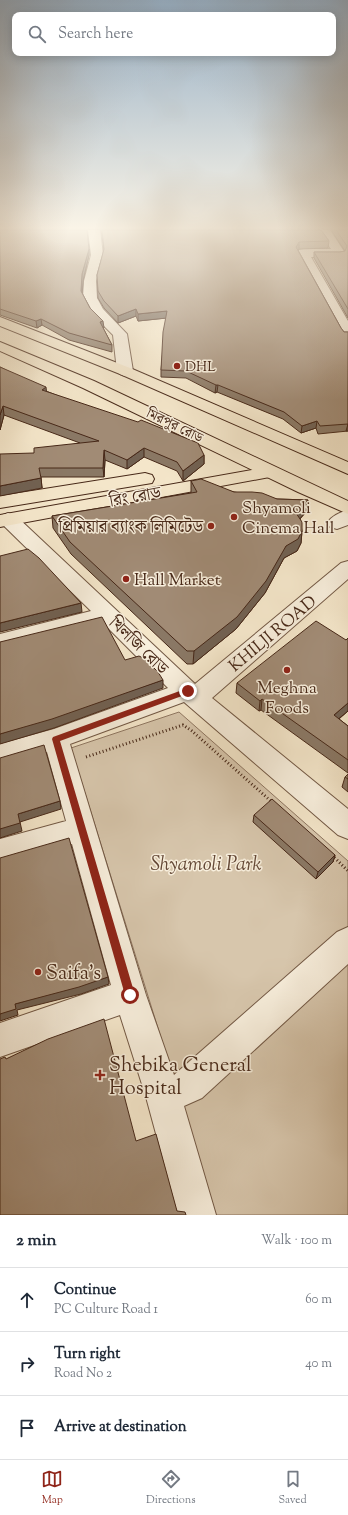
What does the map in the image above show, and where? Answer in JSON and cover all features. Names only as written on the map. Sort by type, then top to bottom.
[{"type":"main road","name":"মিরপুর রোড","points":[[0,321],[125,371],[348,469]]},
{"type":"main road","name":"মিরপুর রোড","points":[[0,346],[101,389],[251,463],[344,516]]},
{"type":"main road","name":"রিং রোড","points":[[3,514],[251,463]]},
{"type":"main road","name":"রিং রোড","points":[[3,514],[269,472]]},
{"type":"street","points":[[90,287],[90,298],[97,311],[120,334],[125,371]]},
{"type":"street","points":[[321,287],[348,334]]},
{"type":"street","points":[[333,308],[348,306]]},
{"type":"street","name":"খিলজি রোড","points":[[3,514],[192,694],[348,826]]},
{"type":"street","name":"KHILJI ROAD","points":[[192,694],[348,568]]},
{"type":"street","points":[[0,642],[108,615]]},
{"type":"street","points":[[0,755],[56,739],[192,694]]},
{"type":"street","points":[[56,739],[130,995],[164,1097],[197,1215]]},
{"type":"street","points":[[0,852],[81,829]]},
{"type":"street","points":[[164,1097],[190,1086],[348,943]]},
{"type":"street","points":[[0,1040],[130,995]]},
{"type":"path","points":[[88,764],[86,757],[183,725],[192,731],[276,805]]},
{"type":"path","points":[[326,850],[348,871]]},
{"type":"green space","name":"Shyamoli Park","points":[[179,712],[348,861],[348,1215],[216,1215],[71,748]]},
{"type":"building","points":[[0,287],[81,287],[81,291],[90,308],[103,321],[100,322],[112,345],[69,333],[41,319],[36,321],[0,309]]},
{"type":"building","points":[[98,287],[318,287],[341,328],[344,332],[348,332],[348,424],[320,426],[317,421],[302,426],[284,412],[216,385],[186,371],[161,370],[163,332],[167,311],[138,314],[136,309],[118,316],[104,301],[98,291]]},
{"type":"building","points":[[335,287],[348,287],[348,309]]},
{"type":"building","points":[[0,367],[46,387],[42,390],[138,422],[141,420],[198,443],[204,455],[183,471],[177,462],[144,448],[127,460],[104,450],[103,468],[39,468],[41,478],[0,486],[0,454],[34,453],[34,448],[99,441],[3,406],[0,415]]},
{"type":"building","points":[[201,479],[234,492],[262,493],[277,499],[308,500],[296,513],[302,522],[302,531],[298,539],[286,546],[266,581],[237,617],[194,651],[187,651],[70,542],[52,516],[197,492],[191,481]]},
{"type":"building","points":[[28,549],[39,558],[81,603],[0,623],[0,556]]},
{"type":"building","points":[[102,617],[125,660],[139,656],[145,659],[158,672],[163,680],[52,719],[0,734],[0,642]]},
{"type":"building","points":[[316,621],[346,640],[348,638],[348,703],[334,715],[348,726],[348,760],[262,699],[260,701],[237,683]]},
{"type":"building","points":[[44,745],[60,801],[18,814],[20,823],[0,829],[0,758]]},
{"type":"building","points":[[272,799],[335,855],[318,872],[254,815]]},
{"type":"building","points":[[69,838],[108,977],[79,987],[15,1004],[16,1009],[0,1014],[0,858]]},
{"type":"building","points":[[104,1019],[136,1141],[156,1134],[177,1211],[185,1212],[186,1215],[0,1215],[0,1059],[5,1057],[6,1059],[48,1039]]},
{"type":"place","name":"DHL","points":[[177,366]]},
{"type":"place","name":"Shyamoli Cinema Hall","points":[[234,517]]},
{"type":"place","name":"প্রিমিয়ার ব্যাংক লিমিটেড","points":[[211,526]]},
{"type":"place","name":"Hall Market","points":[[126,579]]},
{"type":"place","name":"Meghna Foods","points":[[287,670]]},
{"type":"place","name":"Saifa's","points":[[38,972]]},
{"type":"place","name":"Shebika General Hospital","points":[[100,1075]]},
{"type":"route","points":[[130,995],[56,739],[188,691]]}]
